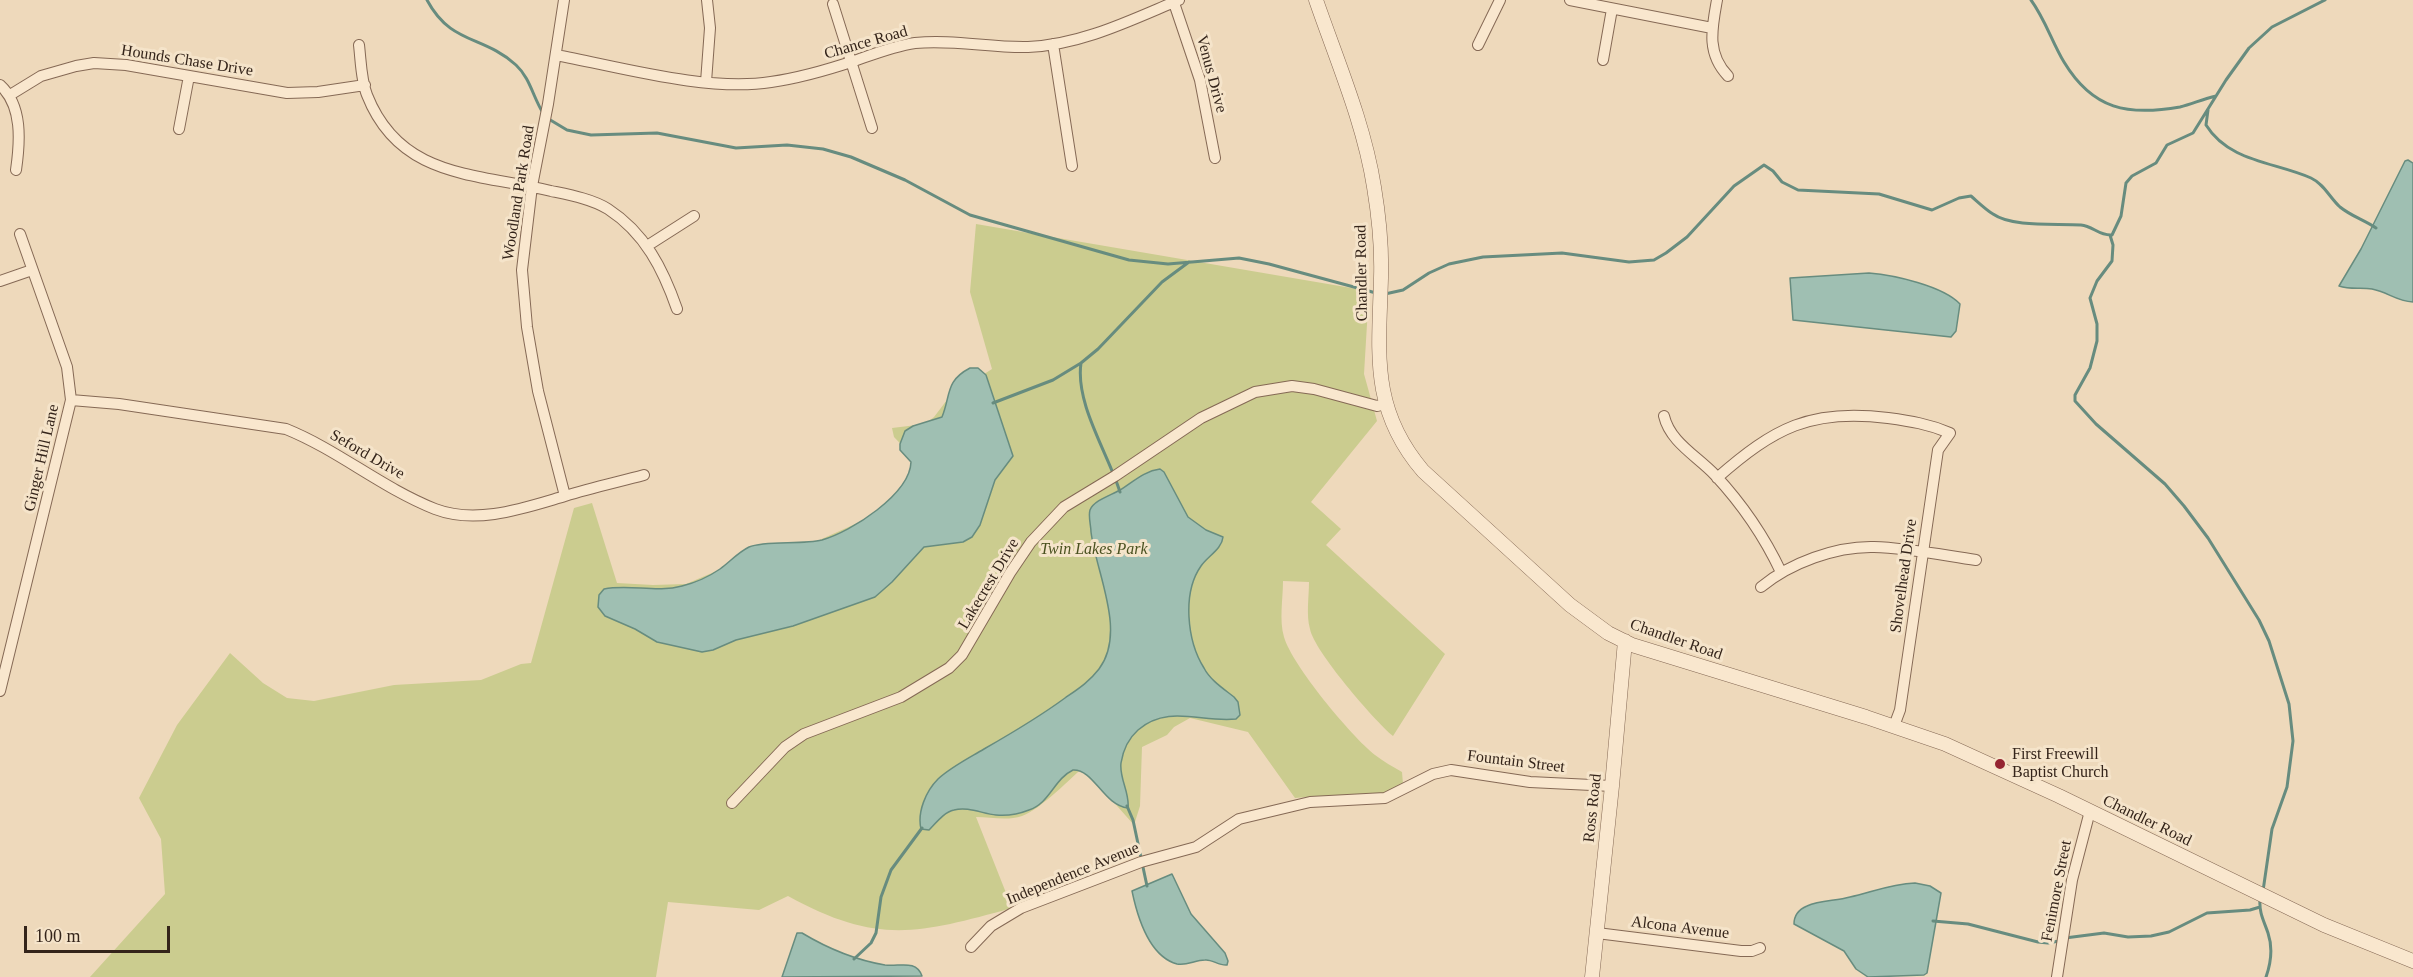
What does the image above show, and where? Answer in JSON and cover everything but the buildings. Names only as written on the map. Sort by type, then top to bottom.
[{"type":"street","name":"Woodland Park Road","points":[[564,0],[532,186],[524,242],[522,282],[538,391],[565,496]]},
{"type":"street","points":[[706,0],[710,28],[706,82]]},
{"type":"street","name":"Chandler Road","points":[[1316,0],[1363,141],[1374,187],[1381,260],[1378,363],[1386,404],[1396,430],[1419,466],[1442,490],[1583,616],[1624,641],[1661,655],[1894,726],[1945,744],[2090,811],[2313,920],[2413,961]]},
{"type":"street","points":[[1478,45],[1500,0]]},
{"type":"street","points":[[1570,0],[1712,28]]},
{"type":"street","points":[[1718,0],[1712,28],[1713,51],[1721,68],[1728,76]]},
{"type":"street","name":"Chance Road","points":[[556,55],[706,82],[744,84],[770,82],[814,73],[913,43],[955,42],[1021,47],[1053,44],[1097,33],[1175,1]]},
{"type":"street","name":"Venus Drive","points":[[1175,1],[1200,80],[1215,158]]},
{"type":"street","points":[[833,4],[872,128]]},
{"type":"street","points":[[1603,60],[1612,9]]},
{"type":"street","points":[[1053,44],[1072,166]]},
{"type":"street","points":[[359,45],[364,85],[376,112],[390,134],[404,147],[421,160],[450,171],[532,186],[606,208],[633,229],[647,246],[667,280],[677,309]]},
{"type":"street","name":"Hounds Chase Drive","points":[[10,95],[41,76],[94,63],[126,65],[287,93],[318,92],[364,85]]},
{"type":"street","points":[[179,129],[189,76]]},
{"type":"street","points":[[0,86],[10,95],[18,128],[19,148],[16,170]]},
{"type":"street","points":[[647,246],[694,216]]},
{"type":"street","name":"Ginger Hill Lane","points":[[0,691],[71,400],[66,366],[20,234]]},
{"type":"street","points":[[0,281],[32,270]]},
{"type":"street","name":"Lakecrest Drive","points":[[732,803],[785,747],[804,734],[902,697],[949,668],[962,655],[1031,542],[1064,507],[1201,418],[1254,392],[1279,387],[1302,387],[1377,406],[1386,404]]},
{"type":"street","name":"Seford Drive","points":[[71,400],[119,404],[286,429],[308,438],[437,510],[476,515],[494,514],[644,475]]},
{"type":"street","name":"Shovelhead Drive","points":[[1717,478],[1766,439],[1793,426],[1827,416],[1860,414],[1924,423],[1950,433],[1938,450],[1900,710],[1894,726]]},
{"type":"street","points":[[1664,416],[1671,434],[1717,478],[1751,519],[1770,548],[1781,572]]},
{"type":"street","points":[[1761,587],[1781,572],[1842,550],[1872,547],[1976,560]]},
{"type":"street","name":"Ross Road","points":[[1592,977],[1612,786],[1624,641]]},
{"type":"street","name":"Fountain Street","points":[[1451,770],[1530,782],[1612,786]]},
{"type":"street","name":"Independence Avenue","points":[[971,946],[991,927],[1021,908],[1141,862],[1196,847],[1239,819],[1310,802],[1384,798],[1433,774],[1451,770]]},
{"type":"street","name":"Fenimore Street","points":[[2057,977],[2072,880],[2090,811]]},
{"type":"street","name":"Alcona Avenue","points":[[1597,933],[1741,951],[1760,948]]},
{"type":"green space","name":"Twin Lakes Park","points":[[976,224],[1369,291],[1364,374],[1377,421],[1311,502],[1341,529],[1326,545],[1445,654],[1393,736],[1346,685],[1314,639],[1308,618],[1309,582],[1283,581],[1282,624],[1284,637],[1298,665],[1338,717],[1365,746],[1402,772],[1403,784],[1398,798],[1295,798],[1248,732],[1190,718],[1174,727],[1167,735],[1142,747],[1140,806],[1134,825],[1110,798],[1088,763],[1029,813],[1011,818],[976,817],[1012,908],[950,924],[923,929],[873,928],[819,912],[788,896],[759,910],[668,902],[656,977],[90,977],[165,894],[161,839],[139,798],[177,725],[230,653],[263,683],[287,698],[314,701],[394,685],[481,680],[521,664],[531,663],[574,508],[592,503],[617,583],[653,585],[686,584],[726,567],[806,546],[862,521],[893,501],[919,463],[894,437],[892,428],[925,424],[934,417],[950,396],[992,369],[970,292]]},
{"type":"shaded area","points":[[2405,161],[2413,163],[2413,302],[2372,289],[2339,286],[2361,249]]},
{"type":"shaded area","points":[[1869,273],[1918,282],[1952,298],[1960,304],[1956,331],[1951,337],[1793,320],[1790,278]]},
{"type":"shaded area","points":[[970,368],[978,368],[986,375],[1013,456],[995,480],[980,525],[972,537],[963,542],[924,547],[875,597],[793,626],[736,640],[713,650],[702,652],[657,642],[605,616],[598,607],[599,595],[604,589],[624,587],[663,589],[682,586],[716,572],[749,547],[822,540],[863,520],[890,499],[901,487],[908,474],[911,462],[900,450],[905,431],[913,426],[942,417],[953,383]]},
{"type":"shaded area","points":[[1160,469],[1164,472],[1188,517],[1206,530],[1223,537],[1220,545],[1201,566],[1195,577],[1189,603],[1189,617],[1198,657],[1210,676],[1238,702],[1240,715],[1236,719],[1223,720],[1173,716],[1149,722],[1138,730],[1126,745],[1121,763],[1128,808],[1112,801],[1087,775],[1073,770],[1061,779],[1042,802],[1029,810],[1000,815],[959,809],[947,813],[929,830],[921,829],[920,816],[924,802],[938,779],[1055,705],[1083,685],[1099,669],[1107,654],[1110,620],[1091,532],[1090,510],[1099,501],[1139,477]]},
{"type":"shaded area","points":[[1172,874],[1191,914],[1225,953],[1227,965],[1208,960],[1177,964],[1167,960],[1151,944],[1141,923],[1132,891]]},
{"type":"shaded area","points":[[1915,883],[1930,886],[1941,893],[1927,973],[1924,975],[1868,977],[1856,969],[1844,951],[1794,924],[1798,913],[1804,907],[1812,904]]},
{"type":"shaded area","points":[[797,933],[802,933],[852,957],[885,965],[916,967],[922,976],[782,977]]},
{"type":"waterway","points":[[427,0],[446,25],[504,55],[516,65],[525,76],[543,113]]},
{"type":"waterway","points":[[2031,0],[2075,78],[2087,91],[2100,100],[2113,106],[2144,111],[2180,107],[2216,96]]},
{"type":"waterway","points":[[1385,294],[1403,290],[1429,273],[1449,264],[1483,257],[1562,253],[1629,262],[1654,260],[1687,237],[1734,186],[1764,165],[1773,171],[1782,182],[1798,190],[1879,194],[1932,210],[1959,198],[1971,196],[1993,214],[2012,221],[2081,225],[2103,234],[2112,235],[2121,216],[2126,183],[2132,176],[2156,163],[2167,145],[2193,133],[2249,48],[2272,27],[2325,0]]},
{"type":"waterway","points":[[2208,110],[2206,125],[2227,147],[2240,154],[2311,178],[2323,187],[2340,207],[2376,228]]},
{"type":"waterway","points":[[547,118],[567,130],[591,135],[657,133],[736,148],[787,145],[823,149],[851,157],[905,180],[970,215],[1129,260],[1168,264],[1239,258],[1376,293]]},
{"type":"waterway","points":[[2110,235],[2113,245],[2112,261],[2097,281],[2090,298],[2097,324],[2097,341],[2090,368],[2075,395],[2075,401],[2096,424],[2165,484],[2184,506],[2208,538],[2259,620],[2269,641],[2289,704],[2293,741],[2287,787],[2272,829],[2263,891]]},
{"type":"waterway","points":[[993,403],[1053,380],[1081,363],[1098,349],[1162,282],[1189,262]]},
{"type":"waterway","points":[[1081,363],[1080,379],[1088,412],[1120,492]]},
{"type":"waterway","points":[[1127,806],[1133,820],[1147,886]]},
{"type":"waterway","points":[[854,959],[871,943],[876,933],[881,897],[891,870],[922,828]]},
{"type":"waterway","points":[[2260,900],[2261,913],[2271,950],[2266,977]]},
{"type":"waterway","points":[[2065,938],[2104,933],[2128,937],[2151,936],[2169,932],[2207,913],[2250,910],[2260,907]]},
{"type":"waterway","points":[[1933,921],[1968,924],[2038,942],[2059,941]]},
{"type":"place","name":"First Freewill Baptist Church","points":[[2000,764]]}]
